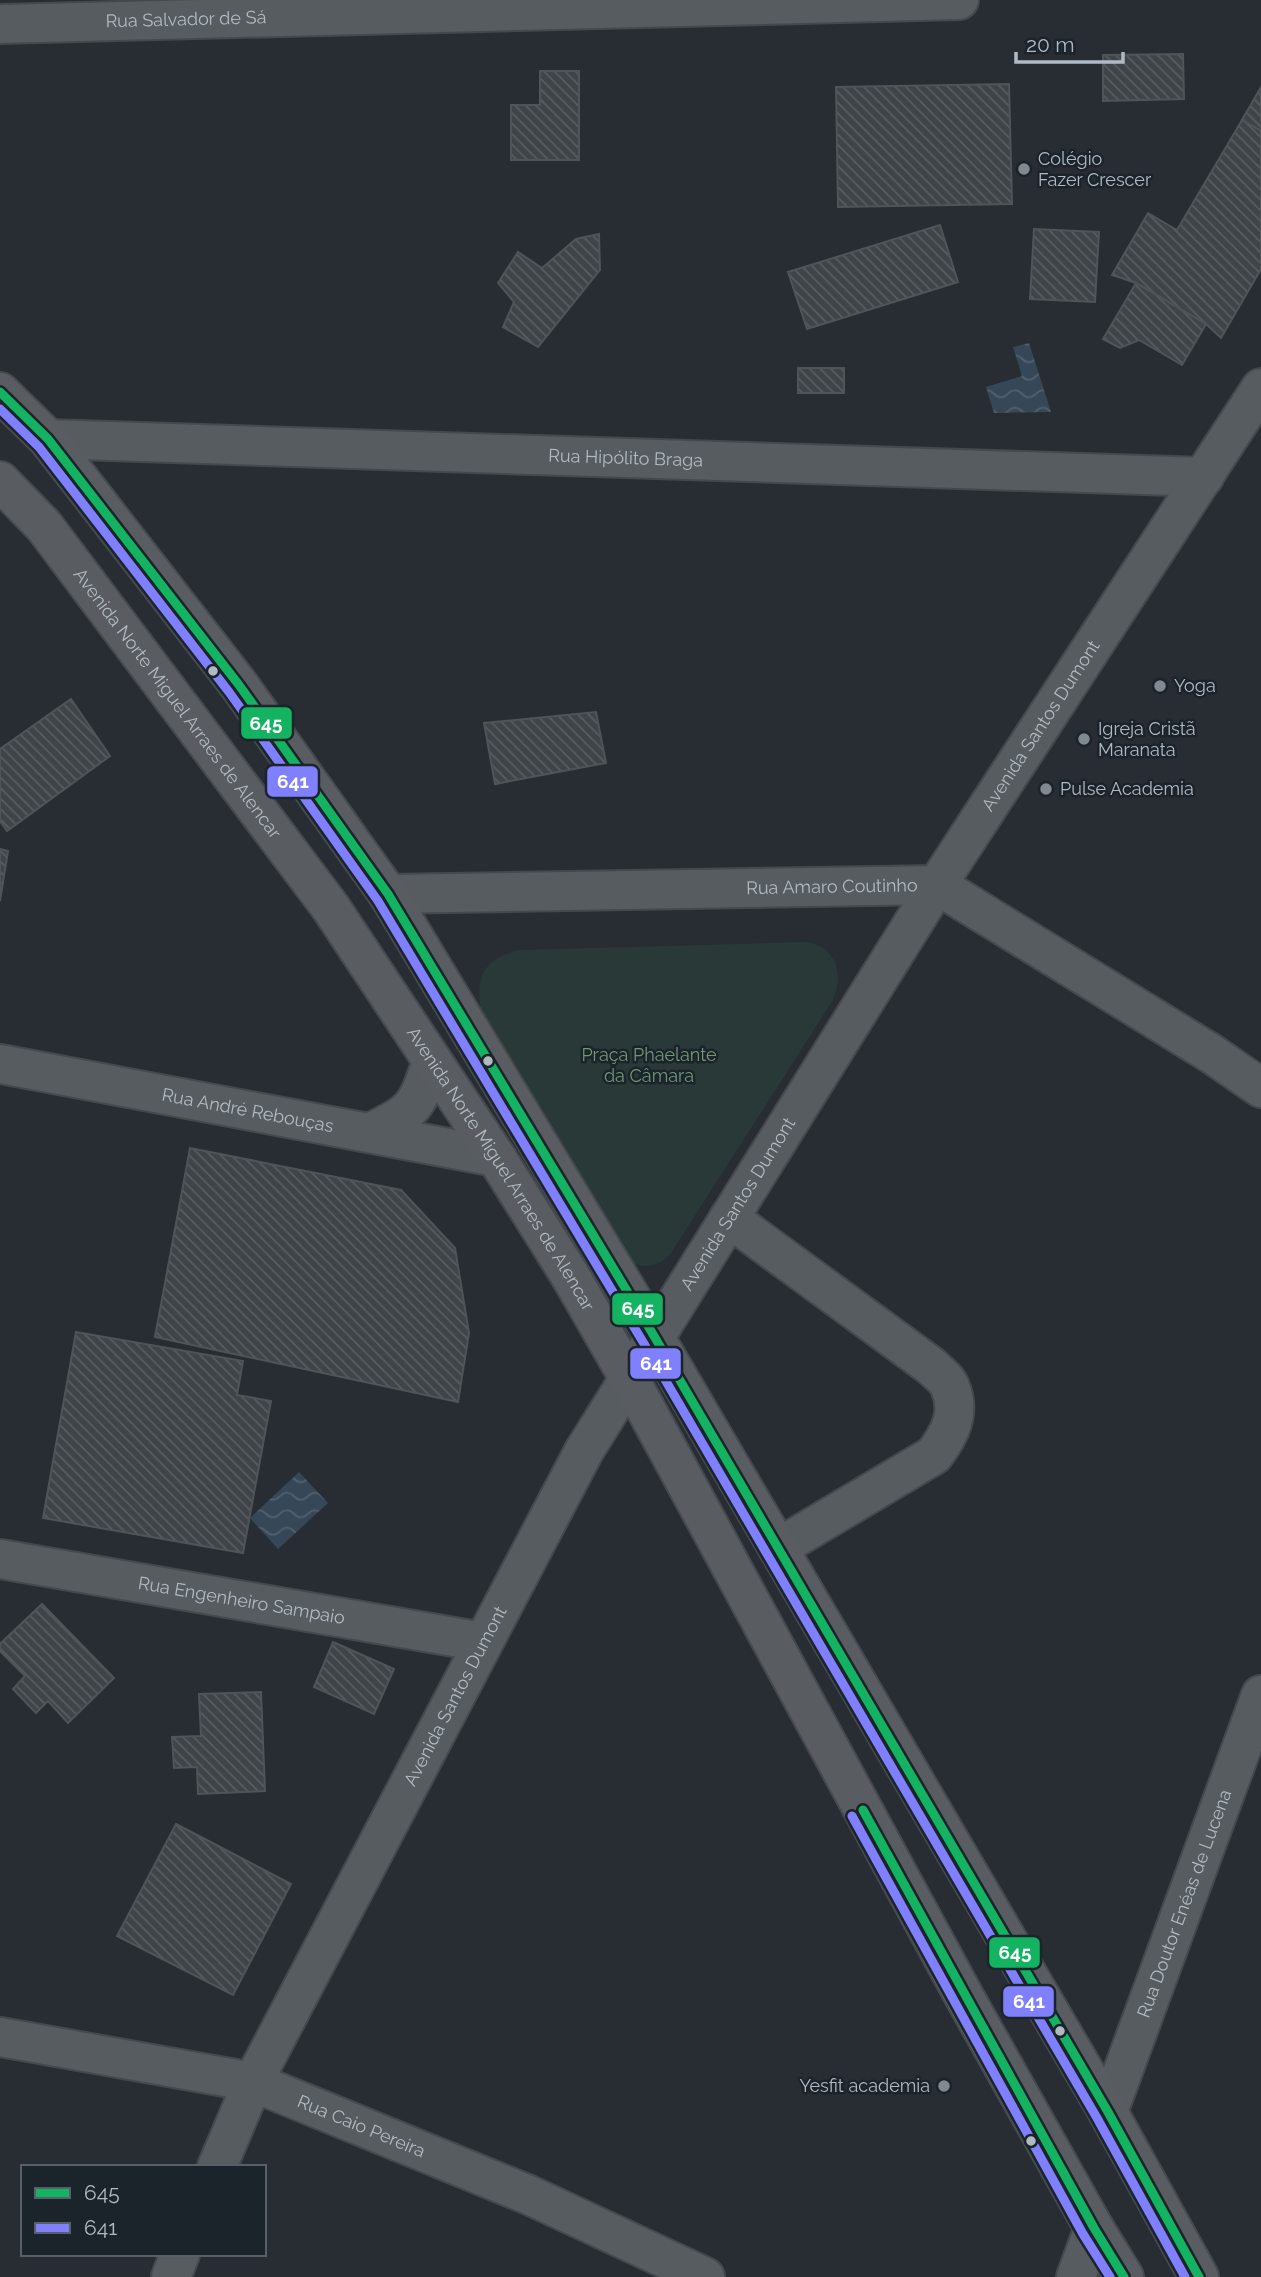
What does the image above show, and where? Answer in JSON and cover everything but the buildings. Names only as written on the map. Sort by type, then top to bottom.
[{"type":"main road","points":[[0,392],[48,439],[239,685],[388,894],[654,1336],[1108,2112],[1199,2277]]},
{"type":"main road","name":"Avenida Norte Miguel Arraes de Alencar","points":[[0,481],[44,526],[323,898],[496,1157],[571,1277],[629,1378],[959,1986],[1124,2277]]},
{"type":"street","name":"Rua Salvador de Sá","points":[[0,24],[959,0]]},
{"type":"street","name":"Avenida Santos Dumont","points":[[218,2165],[253,2082],[584,1451],[937,885],[1261,388]]},
{"type":"street","name":"Rua Hipólito Braga","points":[[48,439],[1204,477]]},
{"type":"street","name":"Rua Amaro Coutinho","points":[[388,894],[937,885],[1212,1054],[1261,1088]]},
{"type":"street","points":[[370,1133],[408,1114],[421,1094],[432,1060]]},
{"type":"street","name":"Rua André Rebouças","points":[[0,1064],[496,1157]]},
{"type":"street","points":[[729,1218],[931,1366],[950,1385],[955,1408],[949,1436],[934,1455],[778,1548]]},
{"type":"street","name":"Rua Engenheiro Sampaio","points":[[0,1559],[483,1642]]},
{"type":"street","name":"Rua Doutor Enéas de Lucena","points":[[1108,2112],[1260,1706]]},
{"type":"street","name":"Rua Caio Pereira","points":[[0,2037],[253,2082],[529,2195],[705,2277]]},
{"type":"street","points":[[1076,2277],[1094,2228]]},
{"type":"street","points":[[171,2277],[179,2256]]},
{"type":"green space","name":"Praça Phaelante da Câmara","points":[[807,942],[825,950],[835,964],[838,981],[833,1000],[671,1253],[657,1264],[640,1265],[627,1261],[483,1019],[479,994],[483,974],[495,960],[519,950]]},
{"type":"water","points":[[1029,343],[1051,412],[994,413],[986,387],[1022,376],[1013,347]]},
{"type":"water","points":[[299,1472],[328,1503],[278,1549],[250,1518]]},
{"type":"transit line","name":"645","points":[[0,392],[48,439],[239,685],[388,894],[654,1336],[1108,2112],[1199,2277]]},
{"type":"transit line","name":"641","points":[[0,409],[39,447],[229,692],[378,901],[643,1342],[1097,2118],[1185,2277]]},
{"type":"transit line","name":"645","points":[[863,1810],[1094,2228],[1124,2277]]},
{"type":"transit line","name":"641","points":[[852,1816],[1083,2234],[1110,2277]]},
{"type":"place","name":"Colégio Fazer Crescer","points":[[1024,169]]},
{"type":"place","name":"Yoga","points":[[1160,686]]},
{"type":"place","name":"Igreja Cristã Maranata","points":[[1084,739]]},
{"type":"place","name":"Pulse Academia","points":[[1046,789]]},
{"type":"place","name":"Yesfit academia","points":[[944,2086]]}]
